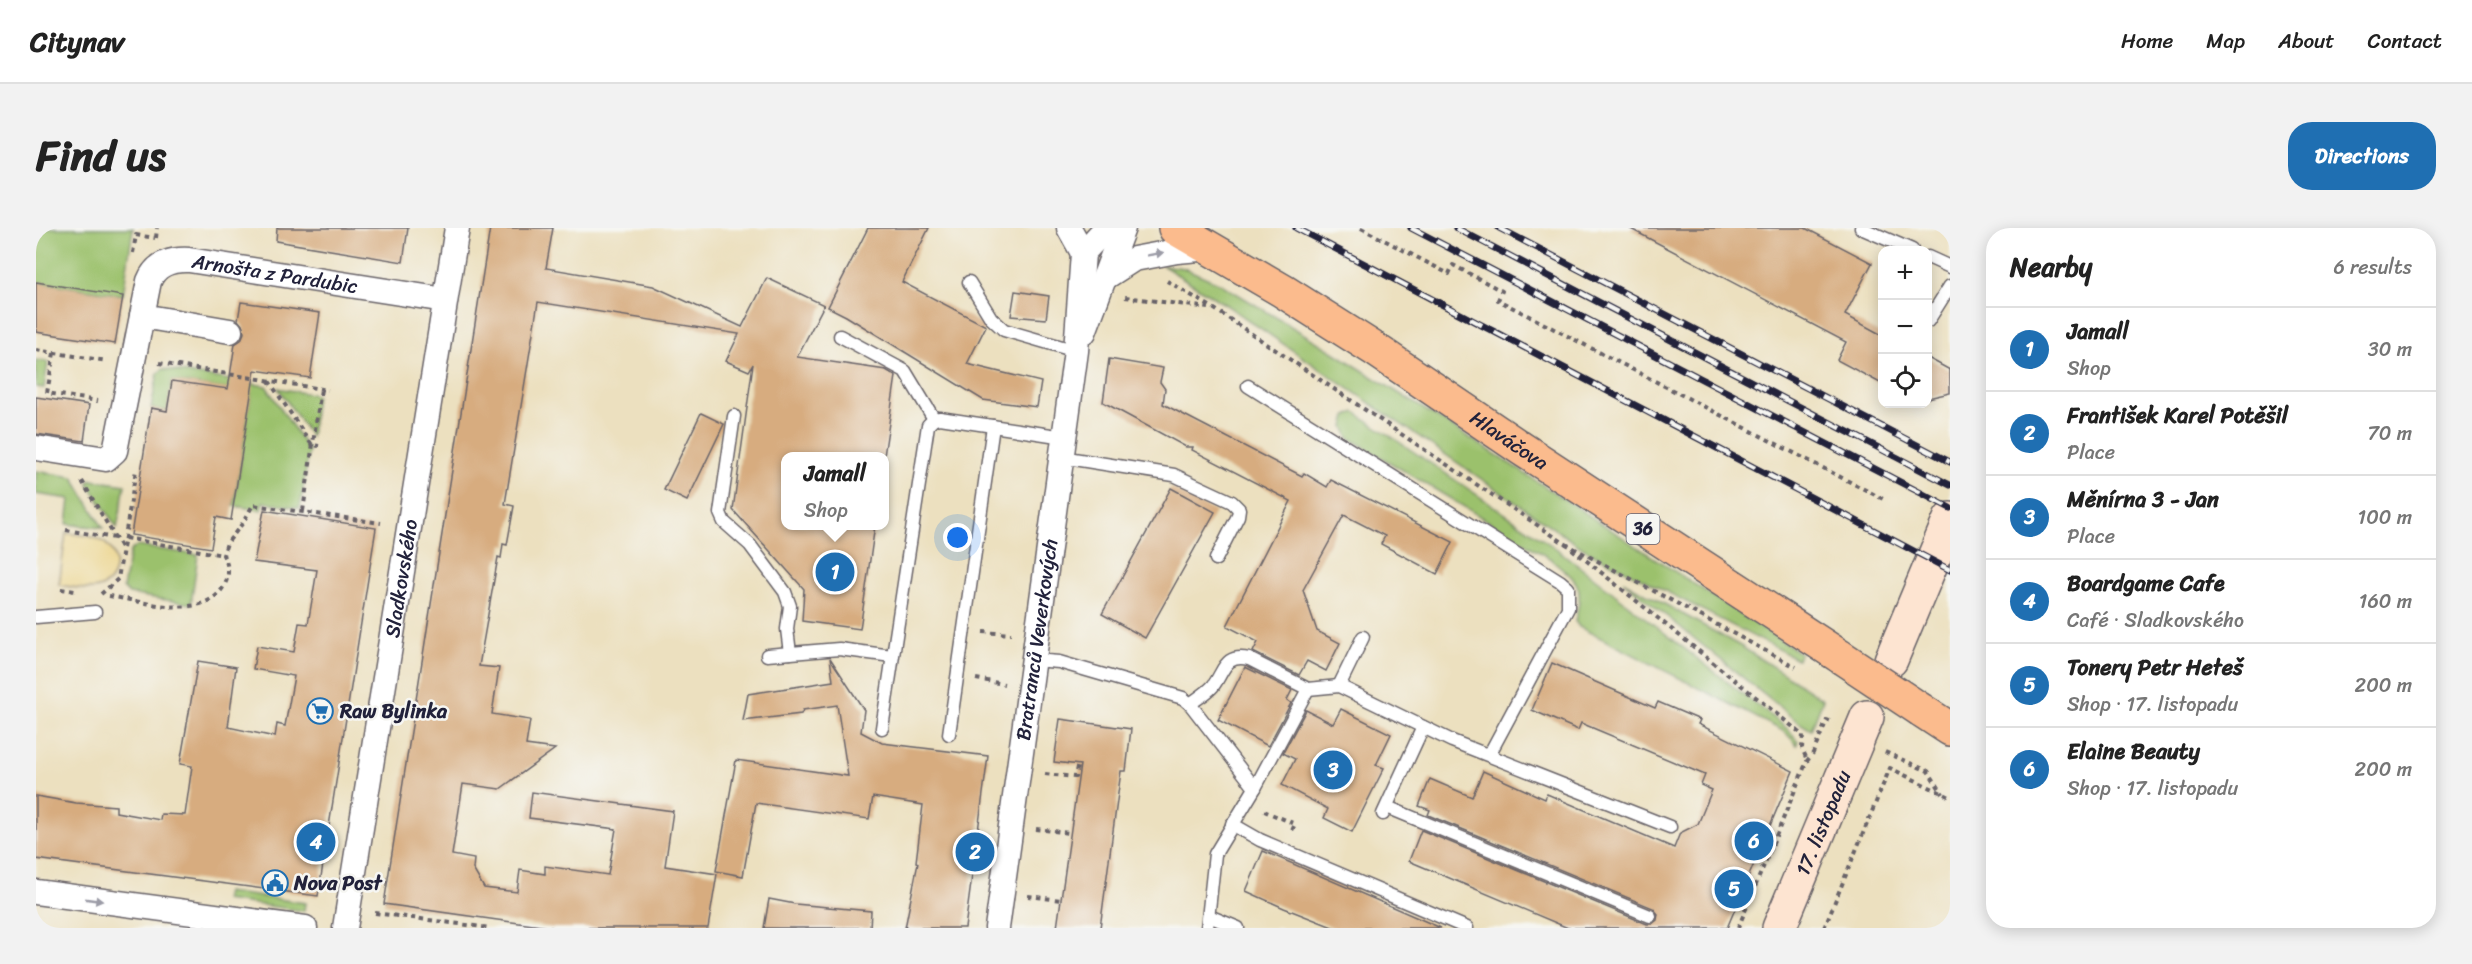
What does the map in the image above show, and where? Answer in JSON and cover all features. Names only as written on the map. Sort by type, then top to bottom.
[{"type":"main road","name":"Hlaváčova","points":[[1175,228],[1283,291],[1376,350],[1522,449],[1950,729]]},
{"type":"main road","points":[[1891,660],[1950,519]]},
{"type":"main road","name":"17. listopadu","points":[[1779,928],[1867,717]]},
{"type":"street","name":"Sladkovského","points":[[345,928],[457,228]]},
{"type":"street","points":[[1069,228],[1083,253],[1106,228]]},
{"type":"street","name":"Bratranců Veverkových","points":[[1076,351],[1114,272],[1122,228]]},
{"type":"street","points":[[1114,272],[1134,259],[1145,256],[1177,250],[1210,248]]},
{"type":"street","name":"Bratranců Veverkových","points":[[997,928],[1076,351],[1083,253]]},
{"type":"street","name":"Arnošta z Pardubic","points":[[36,448],[106,459],[115,451],[152,272],[159,266],[177,259],[445,300]]},
{"type":"street","points":[[142,316],[230,330]]},
{"type":"street","points":[[36,892],[304,928]]},
{"type":"lane","points":[[1861,228],[1903,246]]},
{"type":"lane","points":[[1932,259],[1950,267]]},
{"type":"lane","points":[[969,282],[991,318],[1004,330],[1076,351]]},
{"type":"lane","points":[[1932,315],[1950,286]]},
{"type":"lane","points":[[840,336],[905,371],[934,419]]},
{"type":"lane","points":[[1248,386],[1568,588],[1568,608],[1489,755]]},
{"type":"lane","points":[[734,416],[720,513],[724,522],[750,545],[785,592],[790,606],[787,629],[790,653]]},
{"type":"lane","points":[[934,419],[993,426],[1063,447],[1174,475],[1232,502],[1239,509],[1238,516],[1216,559]]},
{"type":"lane","points":[[882,728],[926,429],[934,419]]},
{"type":"lane","points":[[949,734],[993,426]]},
{"type":"lane","points":[[36,617],[95,612]]},
{"type":"lane","points":[[1339,686],[1363,637]]},
{"type":"lane","points":[[767,656],[849,649],[892,656]]},
{"type":"lane","points":[[1190,704],[1213,685],[1225,665],[1240,657],[1248,659],[1308,689],[1339,686],[1423,727],[1670,827]]},
{"type":"lane","points":[[1034,660],[1059,662],[1183,698],[1255,788]]},
{"type":"lane","points":[[1238,928],[1208,922],[1215,854],[1255,788],[1308,689]]},
{"type":"lane","points":[[1423,727],[1385,810],[1650,916]]},
{"type":"lane","points":[[1232,824],[1252,836],[1467,928]]},
{"type":"path","points":[[156,238],[157,228]]},
{"type":"path","points":[[1360,228],[1449,274],[1453,265],[1502,291],[1498,300],[1882,499]]},
{"type":"path","points":[[1114,272],[1172,282],[1564,543],[1803,735],[1802,747],[1807,760]]},
{"type":"path","points":[[1124,297],[1213,308]]},
{"type":"path","points":[[36,350],[132,364],[152,362],[328,390]]},
{"type":"path","points":[[54,353],[48,393],[125,405]]},
{"type":"path","points":[[269,381],[312,445],[319,446]]},
{"type":"path","points":[[303,511],[321,389]]},
{"type":"path","points":[[84,475],[82,483],[123,551]]},
{"type":"path","points":[[100,595],[118,579],[134,483]]},
{"type":"path","points":[[90,593],[178,607],[203,604],[222,589],[228,579],[228,564],[223,555],[227,543],[253,505],[381,523]]},
{"type":"path","points":[[66,530],[115,538]]},
{"type":"path","points":[[125,538],[223,555]]},
{"type":"path","points":[[1564,543],[1783,662],[1802,670]]},
{"type":"path","points":[[61,589],[80,592]]},
{"type":"path","points":[[964,630],[1006,635],[1016,631]]},
{"type":"path","points":[[957,677],[1000,682],[1010,690]]},
{"type":"path","points":[[1738,928],[1807,760],[1813,753],[1827,720]]},
{"type":"path","points":[[1884,752],[1928,771],[1943,794]]},
{"type":"path","points":[[1044,774],[1075,777],[1077,767]]},
{"type":"path","points":[[1824,928],[1890,768],[1950,797]]},
{"type":"path","points":[[1245,802],[1295,824],[1284,850]]},
{"type":"path","points":[[1036,829],[1070,833]]},
{"type":"path","points":[[1028,896],[1061,900]]},
{"type":"path","points":[[375,913],[490,928]]},
{"type":"green space","points":[[36,228],[133,228],[123,295],[36,282]]},
{"type":"green space","points":[[1162,265],[1184,268],[1221,284],[1332,351],[1492,452],[1800,653],[1797,659],[1584,549],[1226,305]]},
{"type":"green space","points":[[36,360],[48,362],[44,388],[36,387]]},
{"type":"green space","points":[[163,369],[266,386],[309,451],[300,508],[263,502],[261,510],[234,506],[251,393],[172,381],[167,411],[151,408],[158,373]]},
{"type":"green space","points":[[278,388],[316,395],[311,437]]},
{"type":"green space","points":[[1355,412],[1557,549],[1789,730],[1798,741],[1797,745],[1785,732],[1579,627],[1575,621],[1579,592],[1574,580],[1568,574],[1551,559],[1349,438],[1344,426],[1347,416]]},
{"type":"green space","points":[[36,471],[73,477],[103,528],[67,524],[70,499],[36,494]]},
{"type":"green space","points":[[92,480],[125,485],[117,528],[89,485],[88,482]]},
{"type":"green space","points":[[137,546],[198,555],[191,604],[129,594],[123,588],[130,551]]},
{"type":"green space","points":[[1623,581],[1742,647],[1823,699],[1811,730],[1798,722]]},
{"type":"green space","points":[[226,892],[305,903],[304,911],[224,900]]},
{"type":"sand","points":[[66,533],[97,539],[111,550],[115,565],[107,584],[88,589],[59,585]]},
{"type":"building","points":[[277,228],[408,228],[403,262],[276,241]]},
{"type":"building","points":[[490,228],[553,228],[546,268],[653,286],[742,327],[767,278],[824,305],[797,357],[886,370],[896,376],[885,452],[781,452],[781,530],[874,530],[860,629],[802,621],[804,589],[733,510],[753,364],[749,371],[726,361],[739,334],[538,302],[505,504],[514,506],[507,545],[503,544],[501,558],[498,557],[479,666],[499,668],[492,714],[530,720],[526,745],[555,749],[500,789],[463,784],[452,855],[474,859],[473,869],[484,888],[517,892],[520,870],[545,874],[545,866],[608,875],[616,829],[529,818],[532,792],[673,811],[665,866],[717,874],[708,928],[555,928],[384,904]]},
{"type":"building","points":[[868,228],[929,228],[902,282],[986,326],[967,364],[1041,382],[1037,407],[983,400],[828,307]]},
{"type":"building","points":[[1629,228],[1805,228],[1872,263],[1845,315],[1878,333],[1878,382],[1837,360],[1846,342]]},
{"type":"building","points":[[36,282],[123,296],[115,344],[36,332]]},
{"type":"building","points":[[1015,291],[1049,296],[1046,319],[1011,316]]},
{"type":"building","points":[[241,302],[320,313],[310,378],[255,370],[231,520],[216,517],[211,548],[131,535],[151,408],[167,411],[172,381],[228,389],[235,344],[241,340],[244,333],[243,326],[238,320]]},
{"type":"building","points":[[1109,359],[1163,368],[1160,382],[1165,389],[1163,404],[1302,476],[1304,473],[1327,487],[1331,480],[1453,542],[1437,574],[1381,544],[1385,536],[1344,515],[1303,590],[1317,631],[1340,643],[1326,671],[1307,661],[1299,675],[1253,652],[1258,642],[1227,626],[1291,501],[1192,450],[1193,447],[1186,447],[1103,402]]},
{"type":"building","points":[[1932,360],[1950,370],[1950,393],[1932,397]]},
{"type":"building","points":[[36,397],[89,405],[84,441],[36,434]]},
{"type":"building","points":[[701,413],[724,424],[687,501],[664,490]]},
{"type":"building","points":[[1171,488],[1215,512],[1145,638],[1102,614]]},
{"type":"building","points":[[264,510],[376,528],[318,896],[36,859],[36,796],[76,803],[116,806],[116,812],[160,820],[161,814],[185,815],[192,766],[180,764],[198,661],[236,667],[228,727],[275,737],[277,724],[285,726],[294,676],[253,669],[257,646],[294,652],[299,623],[308,624],[317,570],[254,562]]},
{"type":"building","points":[[830,658],[864,710],[861,732],[882,743],[988,756],[965,928],[905,928],[918,863],[916,862],[923,805],[873,797],[869,819],[756,803],[743,876],[716,871],[736,760],[848,776],[837,705],[803,710],[801,714],[743,721],[748,694],[833,681]]},
{"type":"building","points":[[1552,663],[1655,708],[1658,702],[1700,720],[1698,724],[1793,771],[1727,928],[1568,928],[1409,861],[1421,830],[1647,924],[1652,924],[1657,920],[1658,914],[1653,908],[1428,815],[1430,810],[1419,806],[1430,779],[1472,797],[1483,771],[1545,799],[1547,794],[1674,848],[1680,833],[1698,824],[1712,790],[1701,785],[1705,775],[1581,723],[1578,730],[1532,710]]},
{"type":"building","points":[[1245,667],[1292,690],[1287,700],[1291,703],[1268,746],[1218,720]]},
{"type":"building","points":[[1341,709],[1391,734],[1376,765],[1384,768],[1352,832],[1324,818],[1328,809],[1282,785],[1295,759],[1283,753],[1306,710],[1333,724]]},
{"type":"building","points":[[1060,719],[1131,729],[1126,771],[1121,771],[1100,928],[1057,928],[1080,765],[1054,762]]},
{"type":"building","points":[[1263,851],[1441,928],[1335,928],[1284,908],[1246,891]]},
{"type":"building","points":[[769,899],[795,904],[871,911],[870,928],[764,928]]},
{"type":"railway","points":[[1296,228],[1950,570]]},
{"type":"railway","points":[[1411,228],[1950,508]]},
{"type":"railway","points":[[1456,228],[1950,485]]},
{"type":"railway","points":[[1499,228],[1950,462]]},
{"type":"place","name":"Jamall","points":[[835,572]]},
{"type":"place","name":"Raw Bylinka","points":[[320,711]]},
{"type":"place","name":"Měnírna 3 - Jan","points":[[1333,770]]},
{"type":"place","name":"Elaine Beauty","points":[[1754,841]]},
{"type":"place","name":"Boardgame Cafe","points":[[316,842]]},
{"type":"place","name":"František Karel Potěšil","points":[[975,852]]},
{"type":"place","name":"Nova Post","points":[[275,883]]},
{"type":"place","name":"Tonery Petr Heteš","points":[[1734,889]]}]
